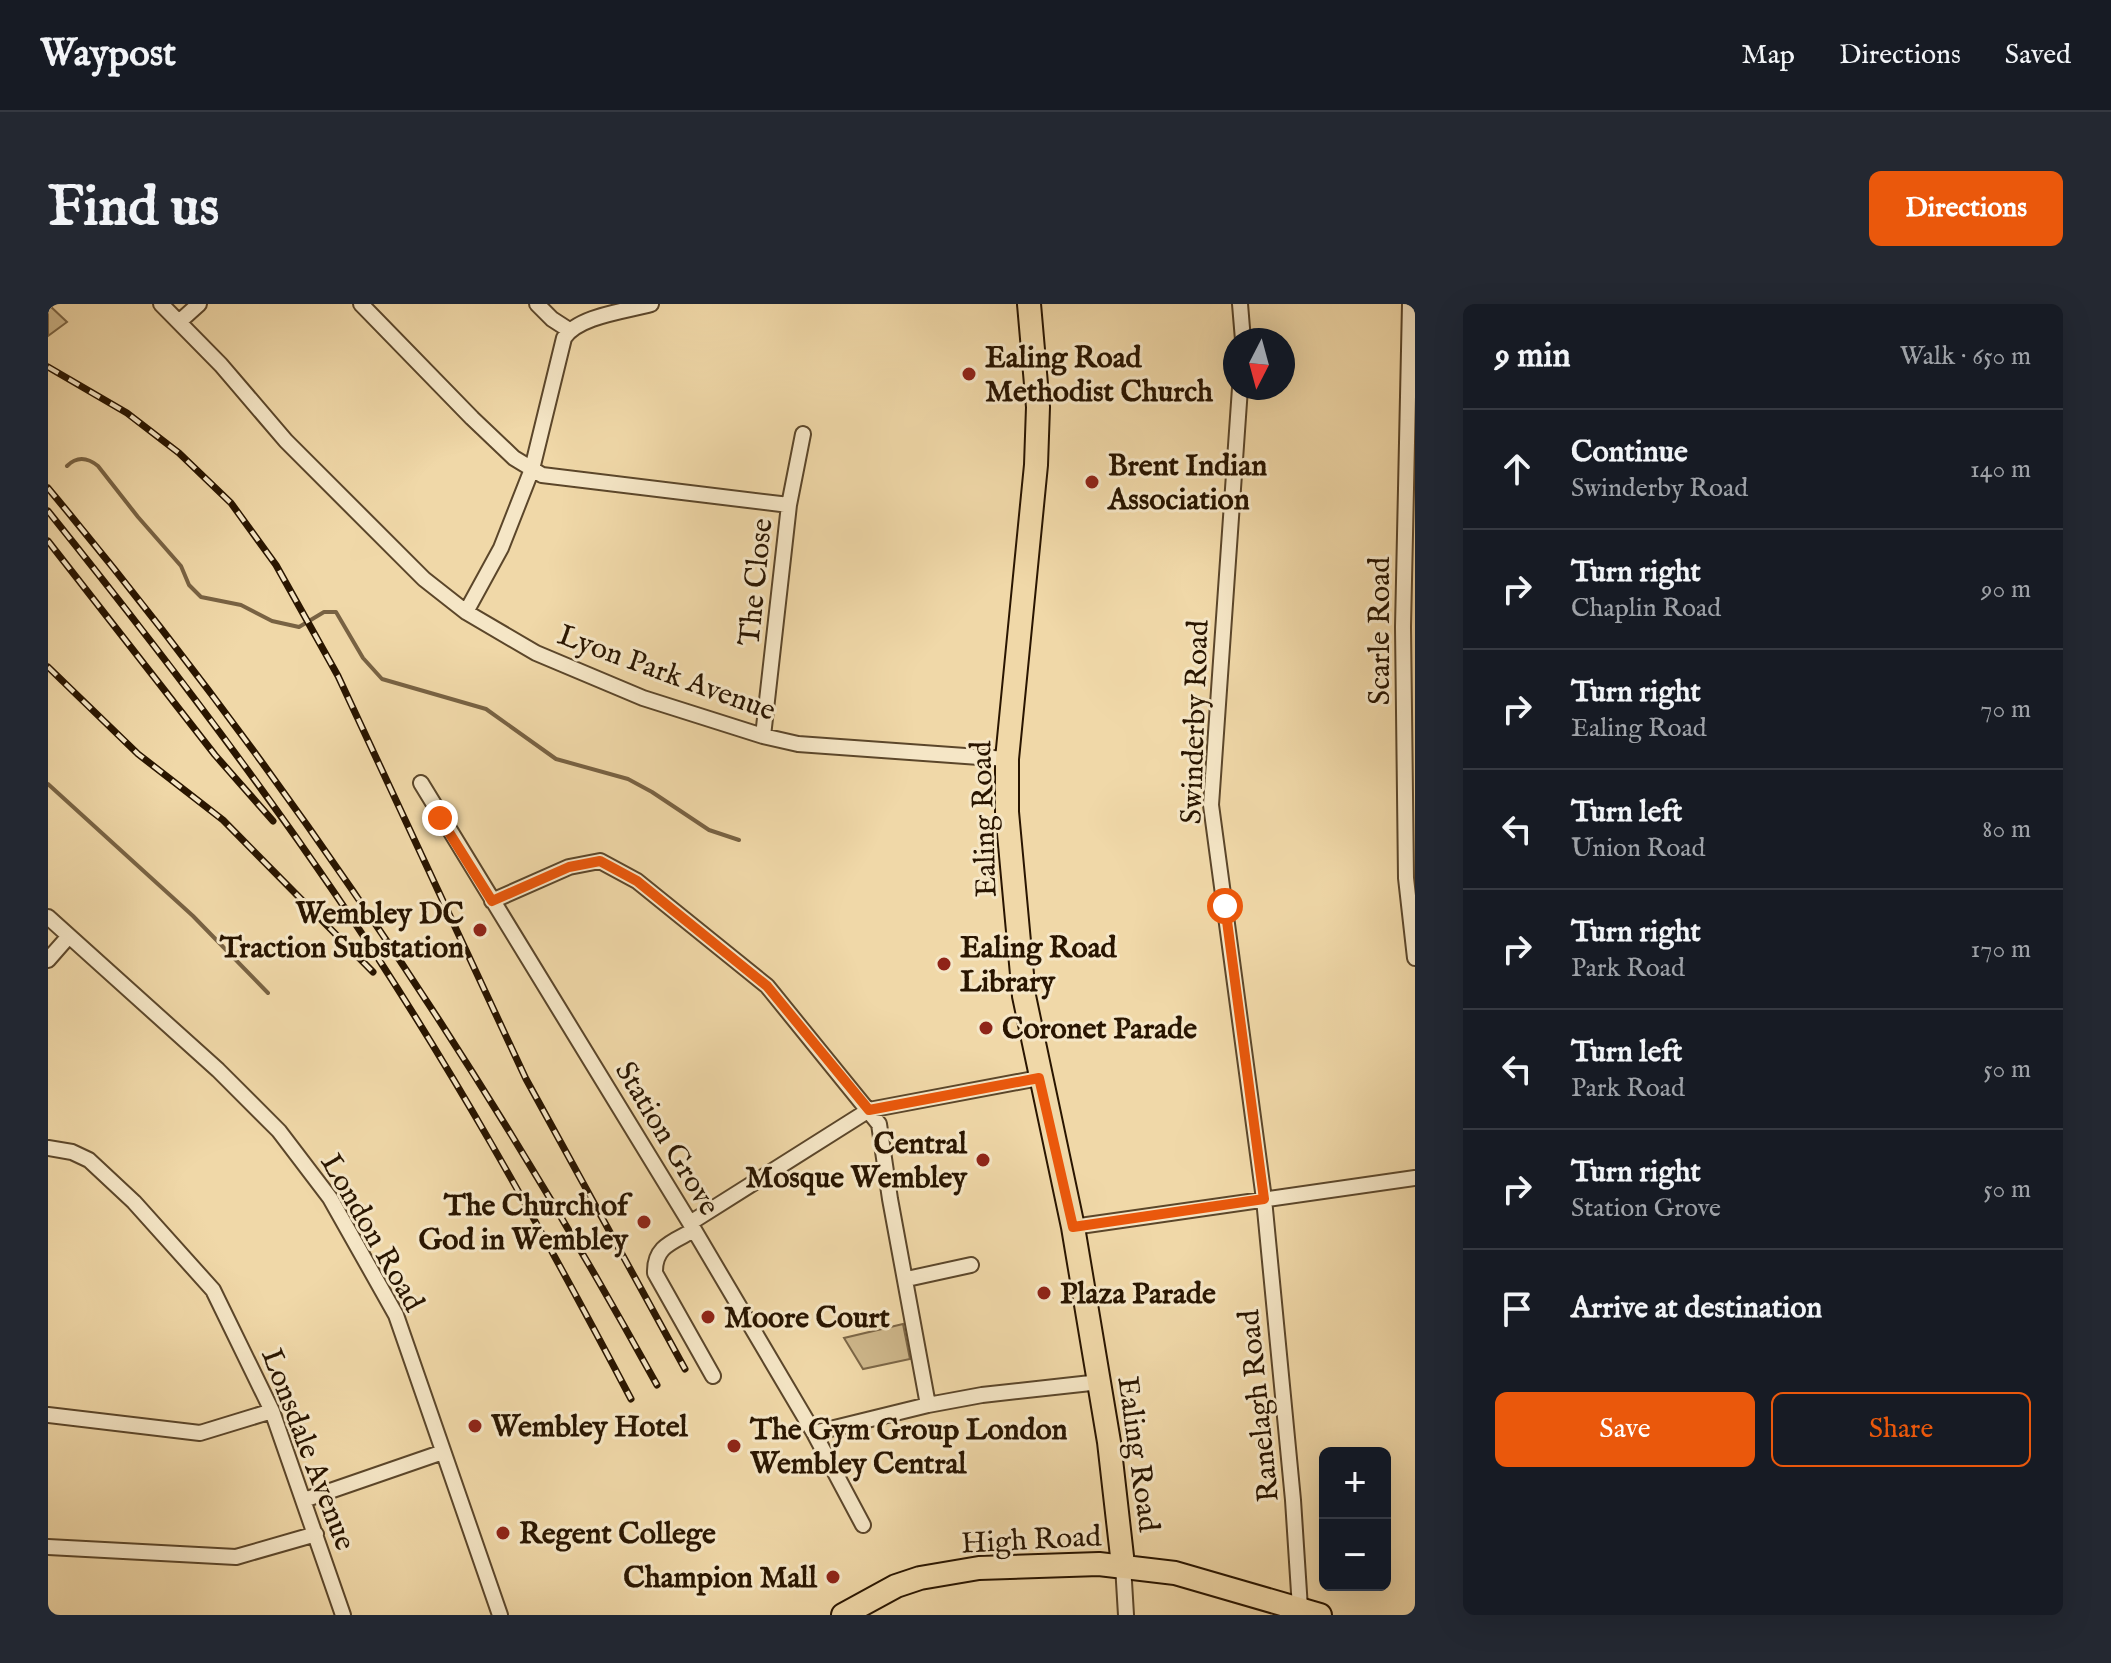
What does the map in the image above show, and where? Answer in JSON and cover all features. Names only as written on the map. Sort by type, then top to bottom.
[{"type":"main road","name":"Ealing Road","points":[[1029,304],[1038,407],[1036,461],[1007,759],[1007,812],[1022,980],[1039,1078],[1073,1227],[1100,1382],[1123,1565]]},
{"type":"main road","name":"High Road","points":[[843,1615],[896,1586],[938,1574],[1030,1565],[1123,1565],[1175,1573],[1301,1611]]},
{"type":"street","name":"Lyon Park Avenue","points":[[161,304],[221,365],[286,441],[424,579],[466,612],[536,653],[658,703],[763,736],[826,748],[1007,759]]},
{"type":"street","points":[[179,322],[199,304]]},
{"type":"street","points":[[361,304],[472,418],[514,458],[532,469],[551,477],[789,505]]},
{"type":"street","points":[[537,304],[569,330]]},
{"type":"street","points":[[466,612],[501,548],[532,469],[558,358],[569,330],[587,321],[651,304]]},
{"type":"street","points":[[1240,304],[1242,328]]},
{"type":"street","name":"Scarle Road","points":[[1410,304],[1404,671],[1406,878],[1415,958]]},
{"type":"street","name":"Swinderby Road","points":[[1239,400],[1211,805],[1264,1199]]},
{"type":"street","name":"The Close","points":[[763,736],[789,505],[803,434]]},
{"type":"street","name":"Station Grove","points":[[421,783],[692,1227],[814,1433],[863,1525]]},
{"type":"street","points":[[492,901],[569,867],[600,861],[637,881],[767,986],[879,1124],[928,1405]]},
{"type":"street","name":"London Road","points":[[48,917],[218,1070],[279,1131],[330,1198],[396,1315],[500,1615]]},
{"type":"street","points":[[48,960],[69,936]]},
{"type":"street","points":[[713,1376],[655,1273],[655,1260],[659,1252],[869,1110],[1039,1078]]},
{"type":"street","name":"Lonsdale Avenue","points":[[48,1148],[72,1152],[89,1160],[134,1202],[213,1290],[272,1411],[343,1615]]},
{"type":"street","points":[[1073,1227],[1415,1178]]},
{"type":"street","name":"Ranelagh Road","points":[[1264,1199],[1301,1611]]},
{"type":"street","points":[[907,1279],[971,1265]]},
{"type":"street","points":[[814,1433],[928,1405],[1012,1391],[1100,1382]]},
{"type":"street","points":[[48,1415],[200,1433],[272,1411]]},
{"type":"street","points":[[304,1500],[443,1452]]},
{"type":"street","points":[[48,1547],[236,1557],[249,1556],[316,1534]]},
{"type":"street","points":[[1123,1565],[1126,1615]]},
{"type":"shaded area","points":[[48,304],[67,322],[48,336]]},
{"type":"shaded area","points":[[903,1324],[910,1359],[863,1369],[844,1338]]},
{"type":"waterway","points":[[67,466],[82,459],[98,466],[181,566],[189,585],[201,597],[241,605],[272,621],[299,627],[324,612],[336,612],[363,658],[382,679],[486,709],[556,759],[628,779],[709,830],[739,840]]},
{"type":"waterway","points":[[48,784],[193,916],[268,993]]},
{"type":"railway","points":[[48,367],[127,413],[179,453],[231,503],[276,565],[338,676],[526,1079],[685,1369]]},
{"type":"railway","points":[[48,488],[216,701],[374,922],[521,1150],[657,1385]]},
{"type":"railway","points":[[48,511],[233,750],[378,958],[492,1144],[631,1399]]},
{"type":"railway","points":[[48,541],[215,755],[273,821]]},
{"type":"railway","points":[[48,667],[138,754],[223,820],[373,972]]},
{"type":"place","name":"Ealing Road Methodist Church","points":[[969,374]]},
{"type":"place","name":"Brent Indian Association","points":[[1092,482]]},
{"type":"place","name":"Wembley DC Traction Substation","points":[[480,930]]},
{"type":"place","name":"Ealing Road Library","points":[[944,964]]},
{"type":"place","name":"Coronet Parade","points":[[986,1028]]},
{"type":"place","name":"Central Mosque Wembley","points":[[983,1160]]},
{"type":"place","name":"The Church of God in Wembley","points":[[644,1222]]},
{"type":"place","name":"Plaza Parade","points":[[1044,1293]]},
{"type":"place","name":"Moore Court","points":[[708,1317]]},
{"type":"place","name":"Wembley Hotel","points":[[475,1426]]},
{"type":"place","name":"The Gym Group London Wembley Central","points":[[734,1446]]},
{"type":"place","name":"Regent College","points":[[503,1533]]},
{"type":"place","name":"Champion Mall","points":[[833,1577]]},
{"type":"route","points":[[440,818],[492,901],[569,867],[600,861],[637,881],[767,986],[869,1110],[1039,1078],[1073,1227],[1264,1199],[1225,906]]}]
